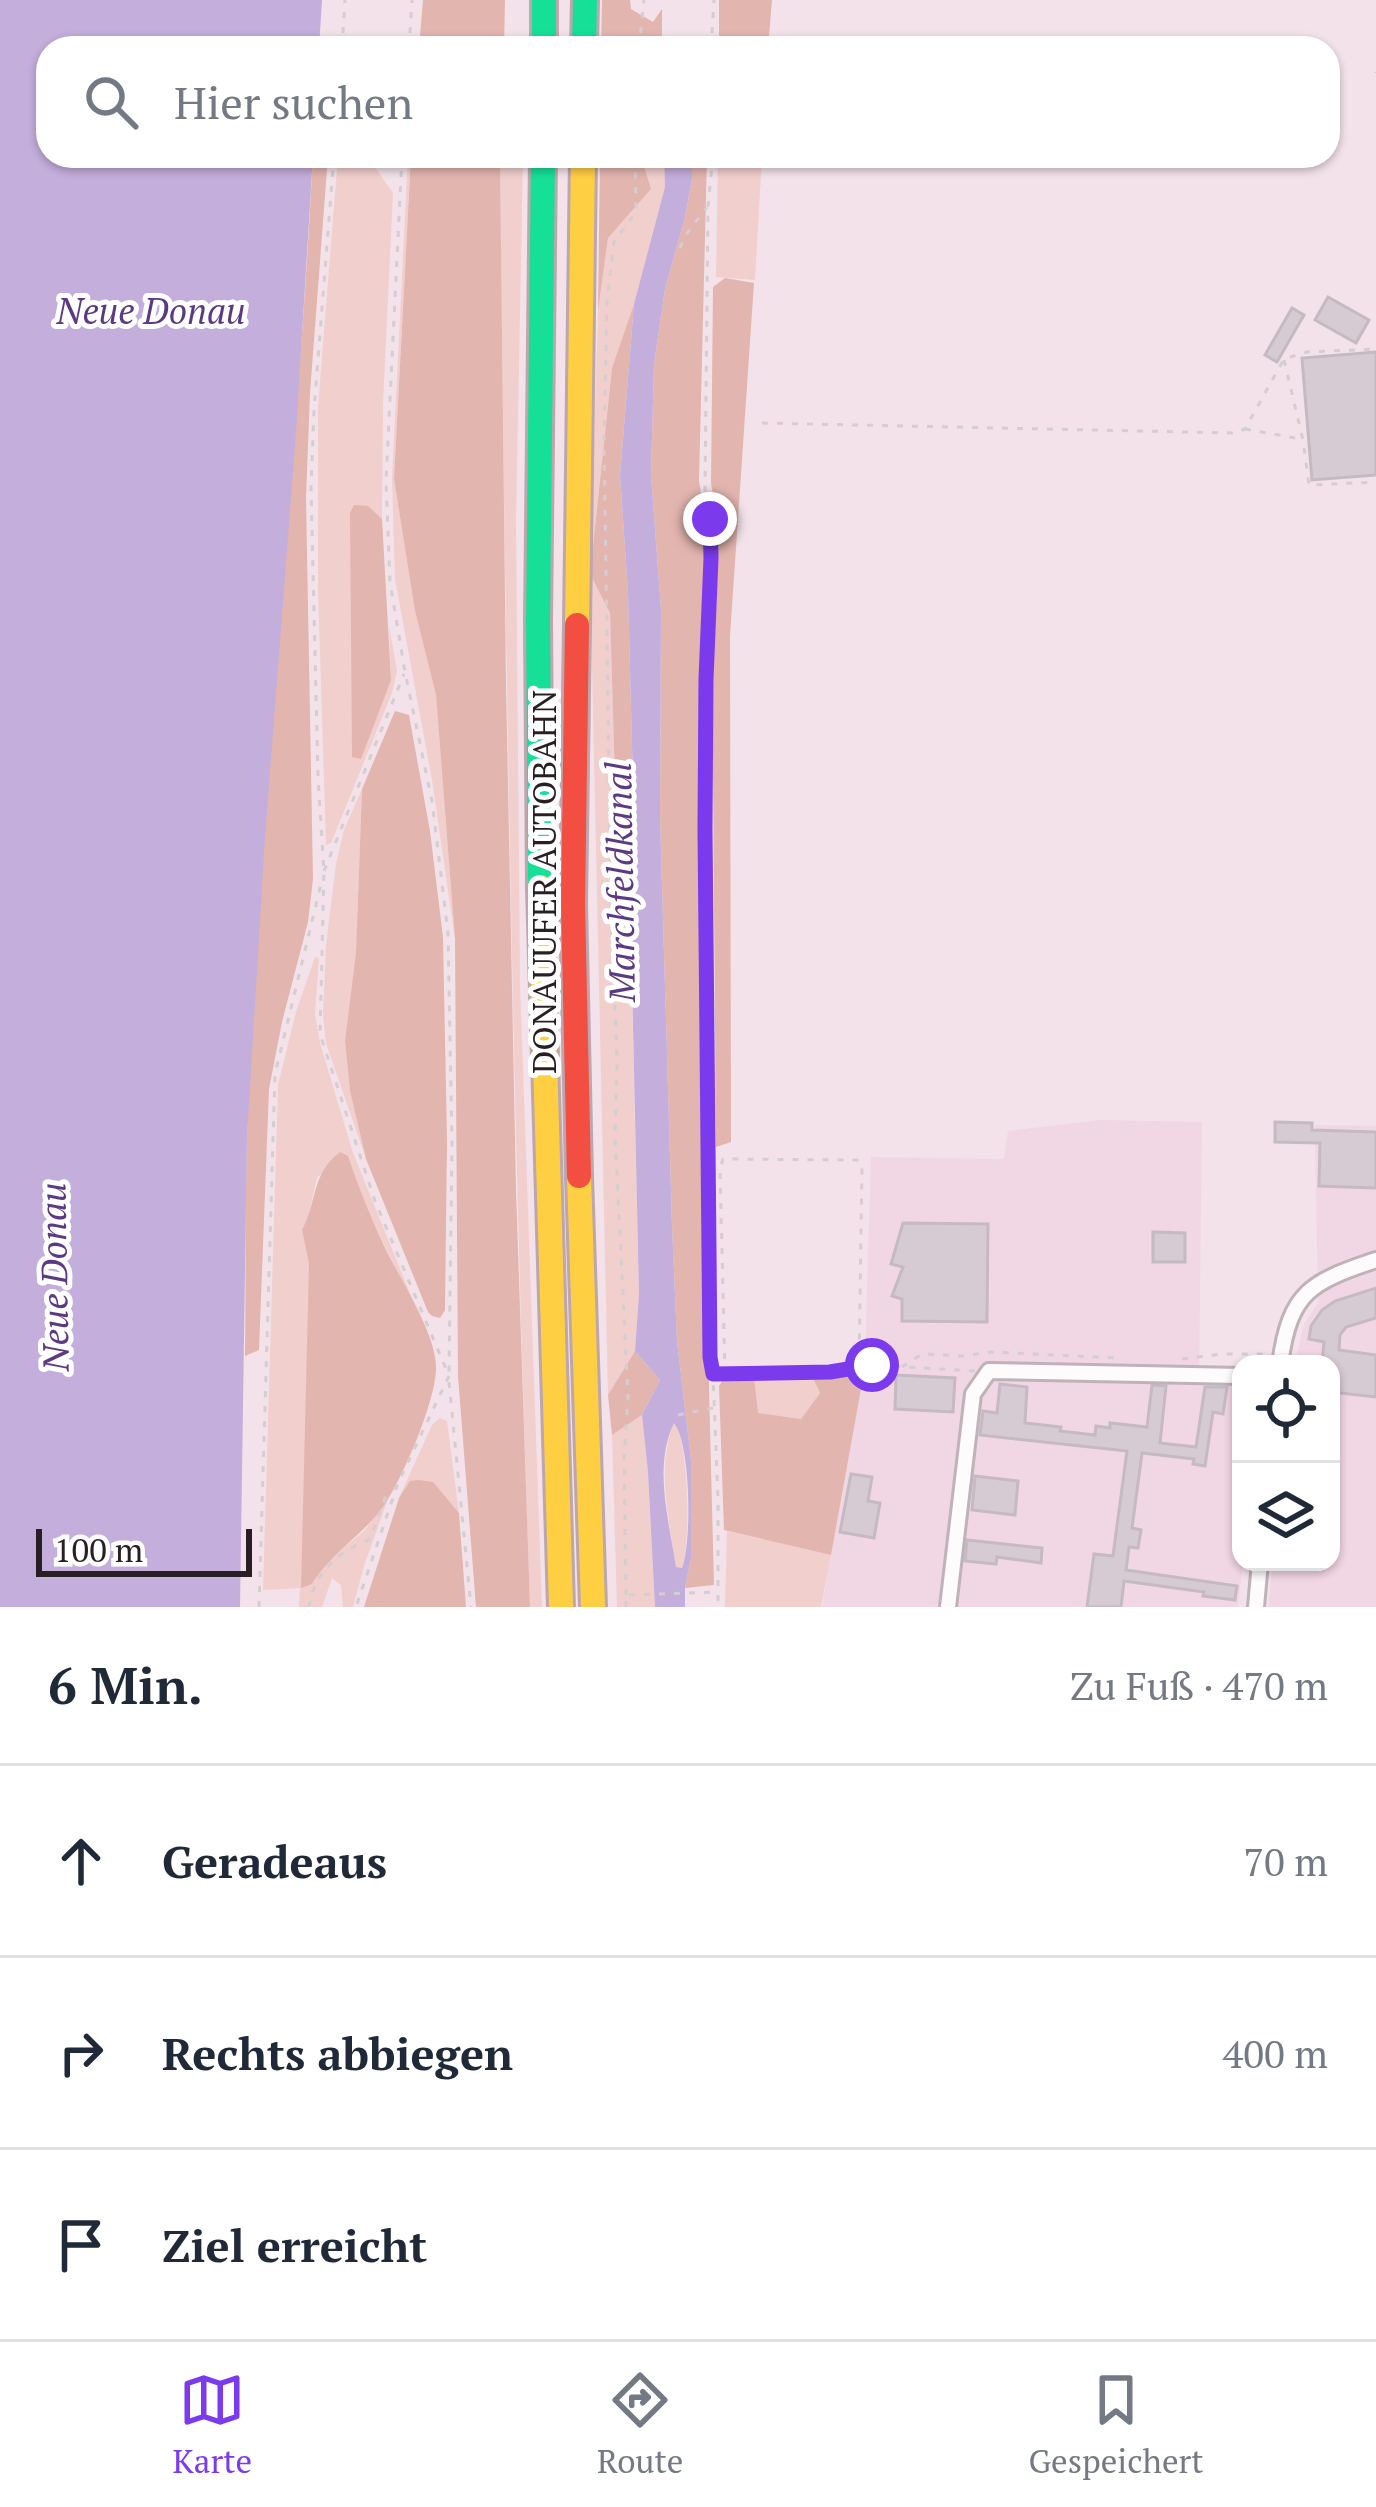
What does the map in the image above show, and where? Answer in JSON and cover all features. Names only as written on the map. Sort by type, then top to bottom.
[{"type":"highway","points":[[544,0],[544,36]]},
{"type":"highway","points":[[584,36],[585,0]]},
{"type":"highway","name":"DONAUUFER AUTOBAHN","points":[[543,168],[539,896],[561,1607]]},
{"type":"highway","name":"DONAUUFER AUTOBAHN","points":[[583,168],[573,904],[593,1607]]},
{"type":"street","points":[[1281,1355],[1293,1311],[1307,1291],[1325,1277],[1376,1260]]},
{"type":"street","points":[[948,1607],[973,1394],[988,1371],[1232,1376]]},
{"type":"street","points":[[1256,1607],[1259,1571]]},
{"type":"path","points":[[343,36],[346,0]]},
{"type":"path","points":[[410,36],[412,0]]},
{"type":"path","points":[[640,36],[644,0]]},
{"type":"path","points":[[712,36],[714,0]]},
{"type":"path","points":[[333,168],[311,488],[323,872],[320,1034],[375,1201],[449,1376],[396,1492],[356,1607]]},
{"type":"path","points":[[401,168],[386,481],[390,581],[432,801],[448,933],[449,1376],[471,1607]]},
{"type":"path","points":[[626,1607],[628,1396],[615,1137],[604,442],[611,262],[614,242],[636,212],[635,168]]},
{"type":"path","points":[[712,168],[705,829],[710,1357],[718,1607]]},
{"type":"path","points":[[680,248],[699,213],[708,206]]},
{"type":"path","points":[[762,423],[1235,434],[1245,429],[1283,358],[1307,352],[1376,349]]},
{"type":"path","points":[[1283,358],[1309,485],[1376,482]]},
{"type":"path","points":[[1245,429],[1303,440]]},
{"type":"path","points":[[259,1607],[275,1074],[323,872],[405,672]]},
{"type":"path","points":[[725,1374],[720,1169],[724,1160],[857,1160],[862,1165],[859,1367]]},
{"type":"path","points":[[902,1366],[922,1354],[991,1352],[1127,1359]]},
{"type":"path","points":[[1173,1360],[1233,1355]]},
{"type":"path","points":[[713,1374],[902,1366],[988,1371]]},
{"type":"path","points":[[678,1415],[715,1408]]},
{"type":"path","points":[[375,1551],[370,1539],[385,1498],[396,1492]]},
{"type":"path","points":[[309,1607],[327,1565],[370,1539]]},
{"type":"path","points":[[626,1594],[717,1592]]},
{"type":"shaded area","points":[[423,0],[505,0],[504,36],[420,36]]},
{"type":"shaded area","points":[[602,0],[630,0],[631,9],[653,22],[662,9],[662,36],[601,36]]},
{"type":"shaded area","points":[[719,0],[772,0],[769,36],[719,36]]},
{"type":"shaded area","points":[[312,168],[327,168],[306,498],[313,879],[308,922],[269,1089],[259,1350],[245,1356],[253,1014]]},
{"type":"shaded area","points":[[337,168],[376,168],[393,193],[382,519],[367,506],[391,680],[389,625],[397,671],[331,843],[326,845],[318,588],[318,407]]},
{"type":"shaded area","points":[[410,168],[394,479],[415,611],[436,695],[455,939],[395,579],[392,478]]},
{"type":"shaded area","points":[[410,168],[500,168],[516,1190],[530,1607],[476,1607],[458,1376],[455,939],[436,695],[415,611],[394,479]]},
{"type":"shaded area","points":[[500,168],[523,168],[516,520],[520,983],[542,1607],[530,1607],[510,882]]},
{"type":"shaded area","points":[[600,168],[645,168],[651,189],[608,238],[598,311]]},
{"type":"shaded area","points":[[645,168],[664,168],[665,187],[612,368],[590,574],[598,311],[608,238],[651,189]]},
{"type":"shaded area","points":[[692,168],[707,168],[699,481],[705,518],[701,918],[714,1585],[685,1588],[691,1558],[691,1460],[677,1341],[672,1225],[660,817],[661,609],[651,475],[654,364],[665,289]]},
{"type":"shaded area","points":[[718,168],[761,168],[755,280],[716,277]]},
{"type":"shaded area","points":[[725,278],[754,283],[730,636],[731,1142],[716,1147],[713,287]]},
{"type":"shaded area","points":[[634,304],[620,475],[633,783],[630,913],[619,915],[610,613],[590,574],[612,368]]},
{"type":"shaded area","points":[[354,505],[368,506],[382,519],[391,680],[361,759],[352,757],[350,513]]},
{"type":"shaded area","points":[[590,574],[610,613],[619,914],[630,913],[639,1295],[635,1351],[608,1395]]},
{"type":"shaded area","points":[[395,711],[409,715],[443,937],[447,1140],[445,1310],[440,1318],[428,1312],[366,1159],[350,1091],[345,1041],[356,952],[362,789]]},
{"type":"shaded area","points":[[362,789],[356,952],[345,1041],[350,1091],[366,1159],[326,1043],[323,1016],[336,864]]},
{"type":"shaded area","points":[[315,957],[319,958],[315,1014],[320,1043],[353,1153],[416,1308],[370,1217],[348,1157],[317,1177],[302,1230],[309,1264],[312,1584],[325,1563],[364,1531],[388,1499],[353,1607],[343,1607],[341,1585],[332,1578],[322,1607],[299,1607],[300,1588],[263,1590],[278,1085]]},
{"type":"shaded area","points":[[1101,1120],[1202,1122],[1199,1379],[1232,1382],[1232,1571],[1242,1571],[1238,1607],[822,1607],[865,1356],[871,1157],[1004,1159],[1008,1131]]},
{"type":"shaded area","points":[[1315,1125],[1376,1126],[1376,1607],[1268,1607],[1272,1571],[1340,1571],[1340,1355],[1297,1355],[1304,1324],[1318,1303]]},
{"type":"shaded area","points":[[340,1152],[348,1156],[381,1238],[424,1323],[434,1354],[435,1381],[418,1437],[385,1504],[312,1584],[301,1588],[309,1264],[302,1230],[319,1178]]},
{"type":"shaded area","points":[[635,1351],[660,1380],[642,1415],[612,1435],[608,1395]]},
{"type":"shaded area","points":[[864,1372],[831,1555],[724,1530],[719,1386],[724,1378],[754,1377],[758,1413],[801,1419],[820,1393],[812,1376]]},
{"type":"shaded area","points":[[812,1376],[820,1393],[801,1419],[757,1413],[754,1377]]},
{"type":"shaded area","points":[[642,1415],[655,1607],[617,1607],[612,1435]]},
{"type":"shaded area","points":[[440,1418],[447,1421],[459,1513],[432,1482],[399,1498],[432,1425]]},
{"type":"shaded area","points":[[674,1422],[683,1450],[687,1493],[682,1568],[676,1567],[666,1494],[666,1458]]},
{"type":"shaded area","points":[[410,1481],[433,1482],[459,1513],[466,1607],[364,1607],[399,1498]]},
{"type":"shaded area","points":[[727,1531],[831,1555],[821,1607],[725,1607]]},
{"type":"water","name":"Neue Donau","points":[[0,0],[322,0],[320,36],[36,36],[36,168],[312,168],[247,1137],[240,1607],[0,1607]]},
{"type":"water","name":"Marchfeldkanal","points":[[664,168],[692,168],[654,364],[651,475],[661,609],[660,817],[672,1225],[677,1341],[691,1460],[691,1558],[685,1607],[655,1607],[642,1415],[660,1380],[635,1351],[639,1294],[633,783],[620,475],[634,304],[665,187]],"holes":[[[674,1423],[684,1451],[688,1494],[682,1568],[676,1567],[664,1476]]]},
{"type":"building","points":[[1328,297],[1369,320],[1356,343],[1315,320]]},
{"type":"building","points":[[1292,308],[1304,315],[1277,362],[1265,355]]},
{"type":"building","points":[[1376,352],[1376,475],[1312,480],[1302,358]]},
{"type":"building","points":[[1275,1122],[1312,1123],[1312,1130],[1376,1132],[1376,1188],[1319,1186],[1320,1143],[1275,1142]]},
{"type":"building","points":[[903,1223],[988,1224],[987,1322],[902,1321],[902,1299],[892,1296],[903,1267],[891,1264]]},
{"type":"building","points":[[1153,1232],[1185,1233],[1185,1262],[1153,1262]]},
{"type":"building","points":[[1376,1288],[1376,1318],[1346,1327],[1339,1350],[1376,1355],[1376,1397],[1340,1393],[1340,1355],[1323,1355],[1324,1342],[1309,1339],[1311,1326],[1335,1301]]},
{"type":"building","points":[[896,1375],[955,1378],[953,1412],[895,1409]]},
{"type":"building","points":[[1000,1384],[1027,1387],[1025,1423],[1095,1435],[1096,1426],[1110,1428],[1110,1423],[1147,1427],[1152,1385],[1166,1386],[1160,1443],[1196,1447],[1205,1387],[1227,1387],[1223,1414],[1213,1412],[1205,1466],[1193,1464],[1194,1459],[1142,1453],[1132,1528],[1141,1530],[1138,1548],[1129,1547],[1126,1570],[1237,1586],[1235,1600],[1124,1581],[1121,1607],[1087,1607],[1094,1554],[1113,1556],[1127,1451],[980,1435],[983,1411],[997,1413]]},
{"type":"building","points":[[851,1474],[872,1477],[868,1501],[880,1503],[874,1538],[840,1532]]},
{"type":"building","points":[[975,1476],[1018,1481],[1015,1515],[972,1510]]},
{"type":"building","points":[[967,1540],[1042,1548],[1041,1563],[997,1557],[996,1564],[965,1561]]},
{"type":"traffic: fast","points":[[544,0],[544,36]]},
{"type":"traffic: fast","points":[[584,36],[585,0]]},
{"type":"traffic: fast","points":[[540,887],[543,168]]},
{"type":"traffic: slow","points":[[577,625],[583,168]]},
{"type":"traffic: slow","points":[[540,887],[561,1607]]},
{"type":"traffic: slow","points":[[579,1176],[593,1607]]},
{"type":"traffic: jam","points":[[577,625],[573,904],[579,1176]]},
{"type":"route","points":[[710,519],[705,829],[713,1374],[830,1372],[872,1365]]}]
